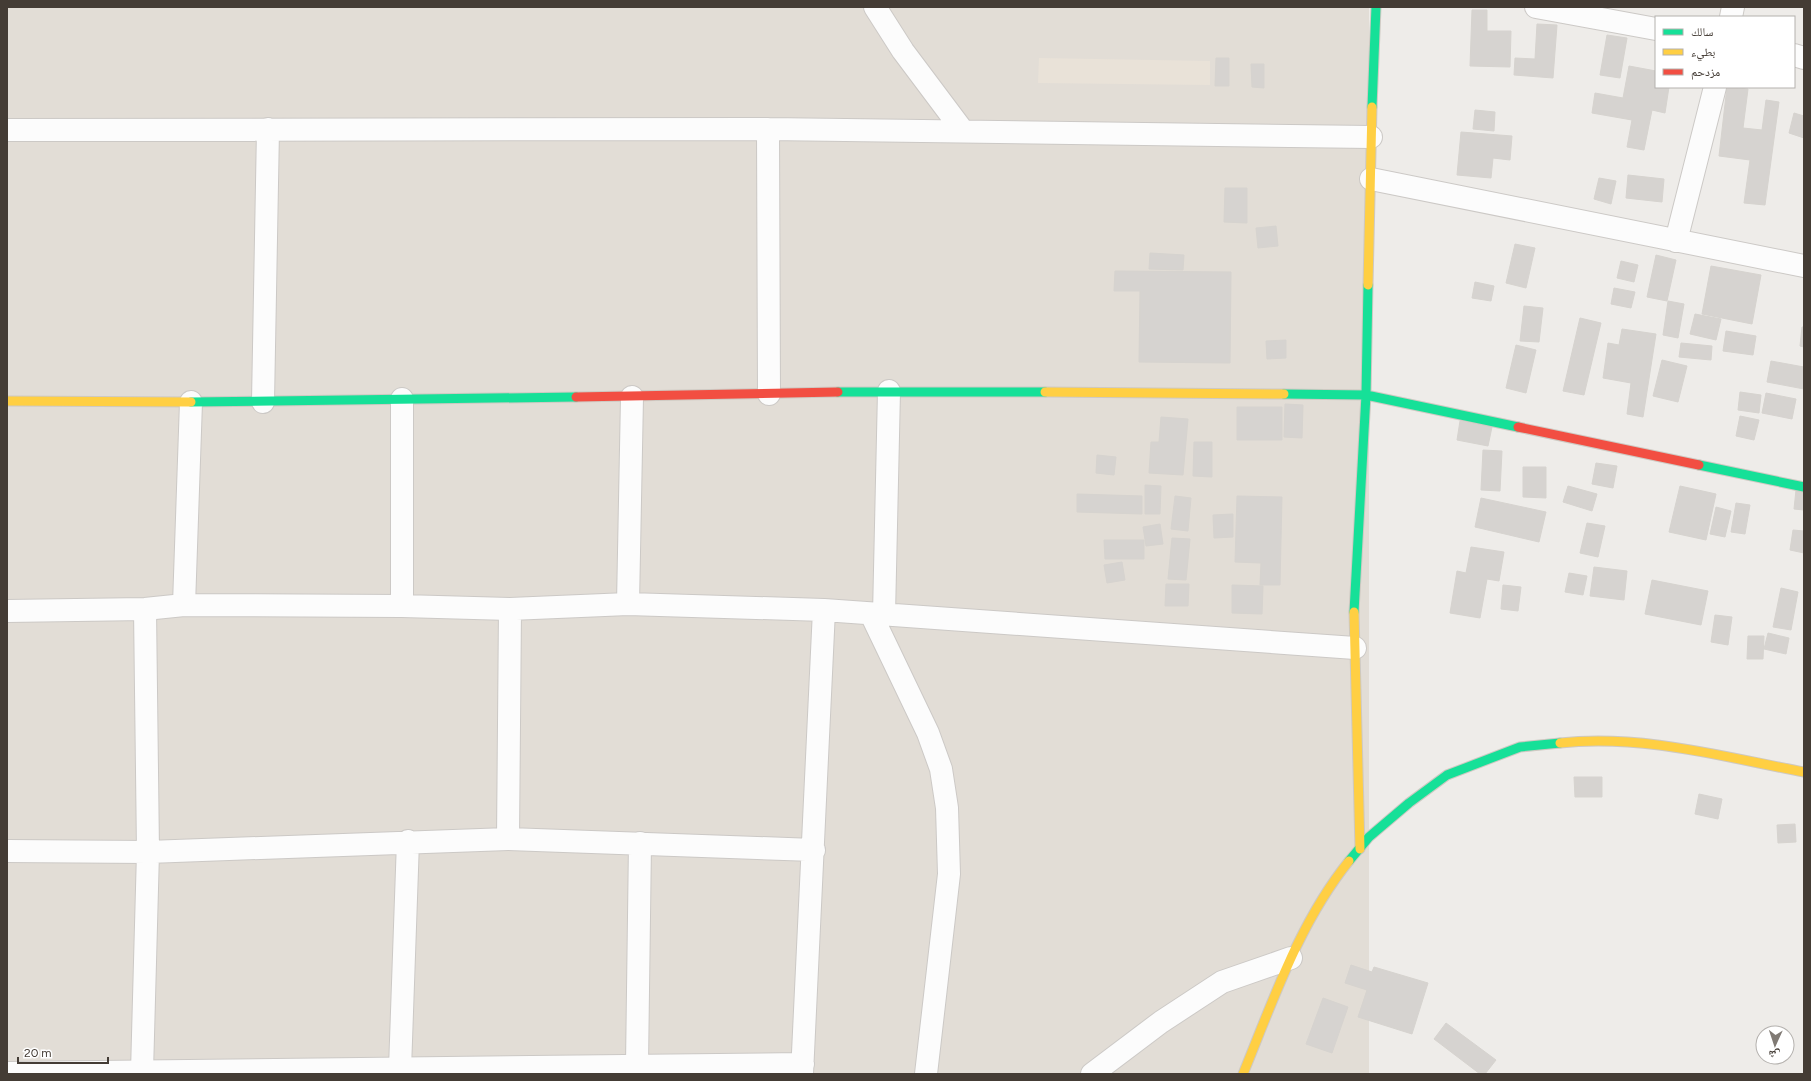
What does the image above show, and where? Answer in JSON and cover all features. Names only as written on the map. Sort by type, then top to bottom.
[{"type":"street","points":[[875,7],[903,51],[963,131]]},
{"type":"street","points":[[1360,849],[1354,617],[1366,395],[1371,137],[1376,7]]},
{"type":"street","points":[[1536,7],[1655,29]]},
{"type":"street","points":[[1676,241],[1715,88]]},
{"type":"street","points":[[264,402],[268,129]]},
{"type":"street","points":[[768,129],[769,394]]},
{"type":"street","points":[[7,130],[768,129],[1371,137]]},
{"type":"street","points":[[1371,179],[1804,266]]},
{"type":"street","points":[[889,391],[878,614],[928,733],[941,769],[948,808],[949,874],[926,1074]]},
{"type":"street","points":[[7,401],[264,402],[402,399],[632,398],[889,391],[1366,395],[1804,487]]},
{"type":"street","points":[[628,604],[632,398]]},
{"type":"street","points":[[402,399],[402,606]]},
{"type":"street","points":[[184,605],[191,402]]},
{"type":"street","points":[[7,611],[145,609],[184,605],[402,606],[510,609],[628,604],[824,610],[1355,648]]},
{"type":"street","points":[[142,1072],[148,852],[145,609]]},
{"type":"street","points":[[508,839],[510,609]]},
{"type":"street","points":[[7,1074],[274,1072],[637,1066],[802,1069],[814,850],[824,610]]},
{"type":"street","points":[[1243,1074],[1291,958],[1331,884],[1369,837],[1447,775],[1520,747],[1585,740],[1659,744],[1804,772]]},
{"type":"street","points":[[7,851],[148,852],[408,841],[508,839],[814,850]]},
{"type":"street","points":[[400,1069],[408,841]]},
{"type":"street","points":[[637,1066],[640,843]]},
{"type":"street","points":[[1092,1074],[1161,1022],[1222,982],[1291,958]]},
{"type":"shaded area","points":[[7,7],[1369,7],[1369,1074],[7,1074]]},
{"type":"shaded area","points":[[1039,58],[1210,61],[1210,85],[1038,83]]},
{"type":"building","points":[[1472,10],[1487,10],[1487,31],[1511,31],[1510,67],[1470,66]]},
{"type":"building","points":[[1537,24],[1557,25],[1553,78],[1514,75],[1515,58],[1535,59]]},
{"type":"building","points":[[1607,35],[1627,38],[1620,78],[1600,75]]},
{"type":"building","points":[[1216,58],[1229,58],[1229,86],[1215,86]]},
{"type":"building","points":[[1251,64],[1264,64],[1264,88],[1252,87]]},
{"type":"building","points":[[1629,66],[1655,71],[1655,88],[1669,88],[1665,113],[1652,110],[1644,150],[1627,147],[1632,120],[1592,113],[1595,93],[1623,98]]},
{"type":"building","points":[[1727,88],[1748,89],[1743,128],[1762,130],[1766,100],[1779,102],[1765,205],[1744,203],[1750,160],[1719,156]]},
{"type":"building","points":[[1475,110],[1495,112],[1494,131],[1473,129]]},
{"type":"building","points":[[1794,113],[1804,116],[1804,138],[1789,133]]},
{"type":"building","points":[[1461,132],[1512,136],[1510,160],[1493,158],[1491,178],[1457,175]]},
{"type":"building","points":[[1628,175],[1664,179],[1662,202],[1626,198]]},
{"type":"building","points":[[1599,178],[1616,181],[1611,204],[1594,199]]},
{"type":"building","points":[[1225,188],[1247,188],[1247,223],[1224,222]]},
{"type":"building","points":[[1276,226],[1278,246],[1258,248],[1256,228]]},
{"type":"building","points":[[1515,244],[1535,248],[1526,288],[1506,283]]},
{"type":"building","points":[[1150,253],[1184,255],[1183,270],[1149,269]]},
{"type":"building","points":[[1656,255],[1676,260],[1667,301],[1647,297]]},
{"type":"building","points":[[1621,261],[1638,265],[1634,282],[1617,278]]},
{"type":"building","points":[[1711,266],[1761,275],[1752,324],[1702,314]]},
{"type":"building","points":[[1115,271],[1231,272],[1230,363],[1139,362],[1140,291],[1114,291]]},
{"type":"building","points":[[1475,282],[1494,286],[1491,301],[1472,298]]},
{"type":"building","points":[[1614,288],[1635,292],[1631,308],[1611,304]]},
{"type":"building","points":[[1668,301],[1684,304],[1678,338],[1663,335]]},
{"type":"building","points":[[1524,306],[1543,308],[1539,342],[1520,341]]},
{"type":"building","points":[[1695,314],[1721,319],[1716,340],[1690,334]]},
{"type":"building","points":[[1580,318],[1601,323],[1584,395],[1563,391]]},
{"type":"building","points":[[1802,327],[1804,327],[1804,347],[1800,346]]},
{"type":"building","points":[[1622,329],[1656,334],[1643,417],[1627,414],[1631,383],[1603,378],[1608,343],[1619,345]]},
{"type":"building","points":[[1726,331],[1756,336],[1753,355],[1723,351]]},
{"type":"building","points":[[1286,340],[1286,358],[1267,359],[1266,341]]},
{"type":"building","points":[[1681,343],[1712,346],[1711,360],[1679,357]]},
{"type":"building","points":[[1516,345],[1536,350],[1526,393],[1506,388]]},
{"type":"building","points":[[1662,360],[1687,366],[1678,402],[1653,396]]},
{"type":"building","points":[[1771,361],[1804,367],[1804,389],[1767,382]]},
{"type":"building","points":[[1740,392],[1761,395],[1759,413],[1738,410]]},
{"type":"building","points":[[1766,393],[1796,399],[1792,419],[1762,413]]},
{"type":"building","points":[[1285,404],[1303,405],[1302,438],[1284,437]]},
{"type":"building","points":[[1237,407],[1282,407],[1282,440],[1237,440]]},
{"type":"building","points":[[1740,416],[1759,420],[1754,440],[1736,436]]},
{"type":"building","points":[[1161,417],[1188,419],[1183,475],[1149,473],[1151,442],[1159,442]]},
{"type":"building","points":[[1460,421],[1492,427],[1488,446],[1457,440]]},
{"type":"building","points":[[1194,442],[1212,442],[1212,477],[1193,476]]},
{"type":"building","points":[[1483,450],[1502,451],[1500,491],[1481,490]]},
{"type":"building","points":[[1097,455],[1116,457],[1114,475],[1096,473]]},
{"type":"building","points":[[1596,463],[1617,466],[1613,488],[1592,484]]},
{"type":"building","points":[[1523,467],[1546,467],[1546,498],[1523,497]]},
{"type":"building","points":[[1145,485],[1161,486],[1160,514],[1145,514]]},
{"type":"building","points":[[1568,486],[1597,494],[1592,511],[1563,502]]},
{"type":"building","points":[[1680,486],[1716,494],[1706,540],[1669,532]]},
{"type":"building","points":[[1796,490],[1804,491],[1804,510],[1794,509]]},
{"type":"building","points":[[1077,494],[1142,496],[1142,514],[1077,512]]},
{"type":"building","points":[[1175,496],[1191,498],[1188,531],[1171,529]]},
{"type":"building","points":[[1237,496],[1282,497],[1280,585],[1260,585],[1261,563],[1235,562]]},
{"type":"building","points":[[1481,498],[1546,512],[1539,542],[1475,527]]},
{"type":"building","points":[[1736,503],[1750,505],[1745,534],[1731,532]]},
{"type":"building","points":[[1716,507],[1731,511],[1725,537],[1710,534]]},
{"type":"building","points":[[1233,514],[1233,537],[1214,538],[1213,515]]},
{"type":"building","points":[[1587,523],[1605,526],[1598,557],[1580,553]]},
{"type":"building","points":[[1160,524],[1163,544],[1146,546],[1143,527]]},
{"type":"building","points":[[1793,530],[1804,531],[1804,553],[1790,550]]},
{"type":"building","points":[[1172,538],[1190,539],[1186,580],[1168,579]]},
{"type":"building","points":[[1104,540],[1144,540],[1144,559],[1105,559]]},
{"type":"building","points":[[1471,547],[1504,552],[1499,581],[1487,579],[1480,618],[1450,613],[1457,571],[1466,573]]},
{"type":"building","points":[[1122,562],[1125,580],[1107,583],[1104,565]]},
{"type":"building","points":[[1594,567],[1627,571],[1624,600],[1590,596]]},
{"type":"building","points":[[1569,573],[1587,576],[1583,595],[1565,592]]},
{"type":"building","points":[[1652,580],[1708,591],[1701,625],[1645,614]]},
{"type":"building","points":[[1166,584],[1189,584],[1188,606],[1165,606]]},
{"type":"building","points":[[1232,585],[1263,586],[1262,614],[1232,613]]},
{"type":"building","points":[[1503,585],[1521,587],[1518,611],[1501,609]]},
{"type":"building","points":[[1781,588],[1798,592],[1791,630],[1773,627]]},
{"type":"building","points":[[1715,615],[1732,617],[1728,645],[1711,642]]},
{"type":"building","points":[[1768,633],[1789,638],[1786,654],[1764,649]]},
{"type":"building","points":[[1748,636],[1764,636],[1763,659],[1747,659]]},
{"type":"building","points":[[1574,777],[1602,777],[1602,797],[1575,797]]},
{"type":"building","points":[[1699,794],[1722,799],[1718,819],[1695,814]]},
{"type":"building","points":[[1795,824],[1796,842],[1778,843],[1777,825]]},
{"type":"building","points":[[1351,965],[1372,972],[1374,967],[1428,983],[1412,1034],[1358,1017],[1367,990],[1345,983]]},
{"type":"building","points":[[1323,998],[1348,1007],[1332,1053],[1306,1044]]},
{"type":"building","points":[[1446,1023],[1496,1060],[1485,1074],[1480,1074],[1434,1039]]},
{"type":"traffic: fast","points":[[1372,107],[1376,7]]},
{"type":"traffic: fast","points":[[1354,612],[1366,395],[1368,285]]},
{"type":"traffic: fast","points":[[838,392],[1045,392]]},
{"type":"traffic: fast","points":[[1284,394],[1366,395],[1518,427]]},
{"type":"traffic: fast","points":[[191,402],[576,397]]},
{"type":"traffic: fast","points":[[1699,465],[1804,487]]},
{"type":"traffic: fast","points":[[1349,861],[1369,837],[1409,803],[1447,775],[1520,747],[1560,743]]},
{"type":"traffic: slow","points":[[1368,285],[1372,107]]},
{"type":"traffic: slow","points":[[1045,392],[1284,394]]},
{"type":"traffic: slow","points":[[7,401],[191,402]]},
{"type":"traffic: slow","points":[[1354,612],[1360,849]]},
{"type":"traffic: slow","points":[[1560,743],[1591,741],[1652,744],[1683,748],[1804,772]]},
{"type":"traffic: slow","points":[[1243,1074],[1288,963],[1301,936],[1331,885],[1349,861]]},
{"type":"traffic: jam","points":[[576,397],[838,392]]},
{"type":"traffic: jam","points":[[1518,427],[1699,465]]}]
